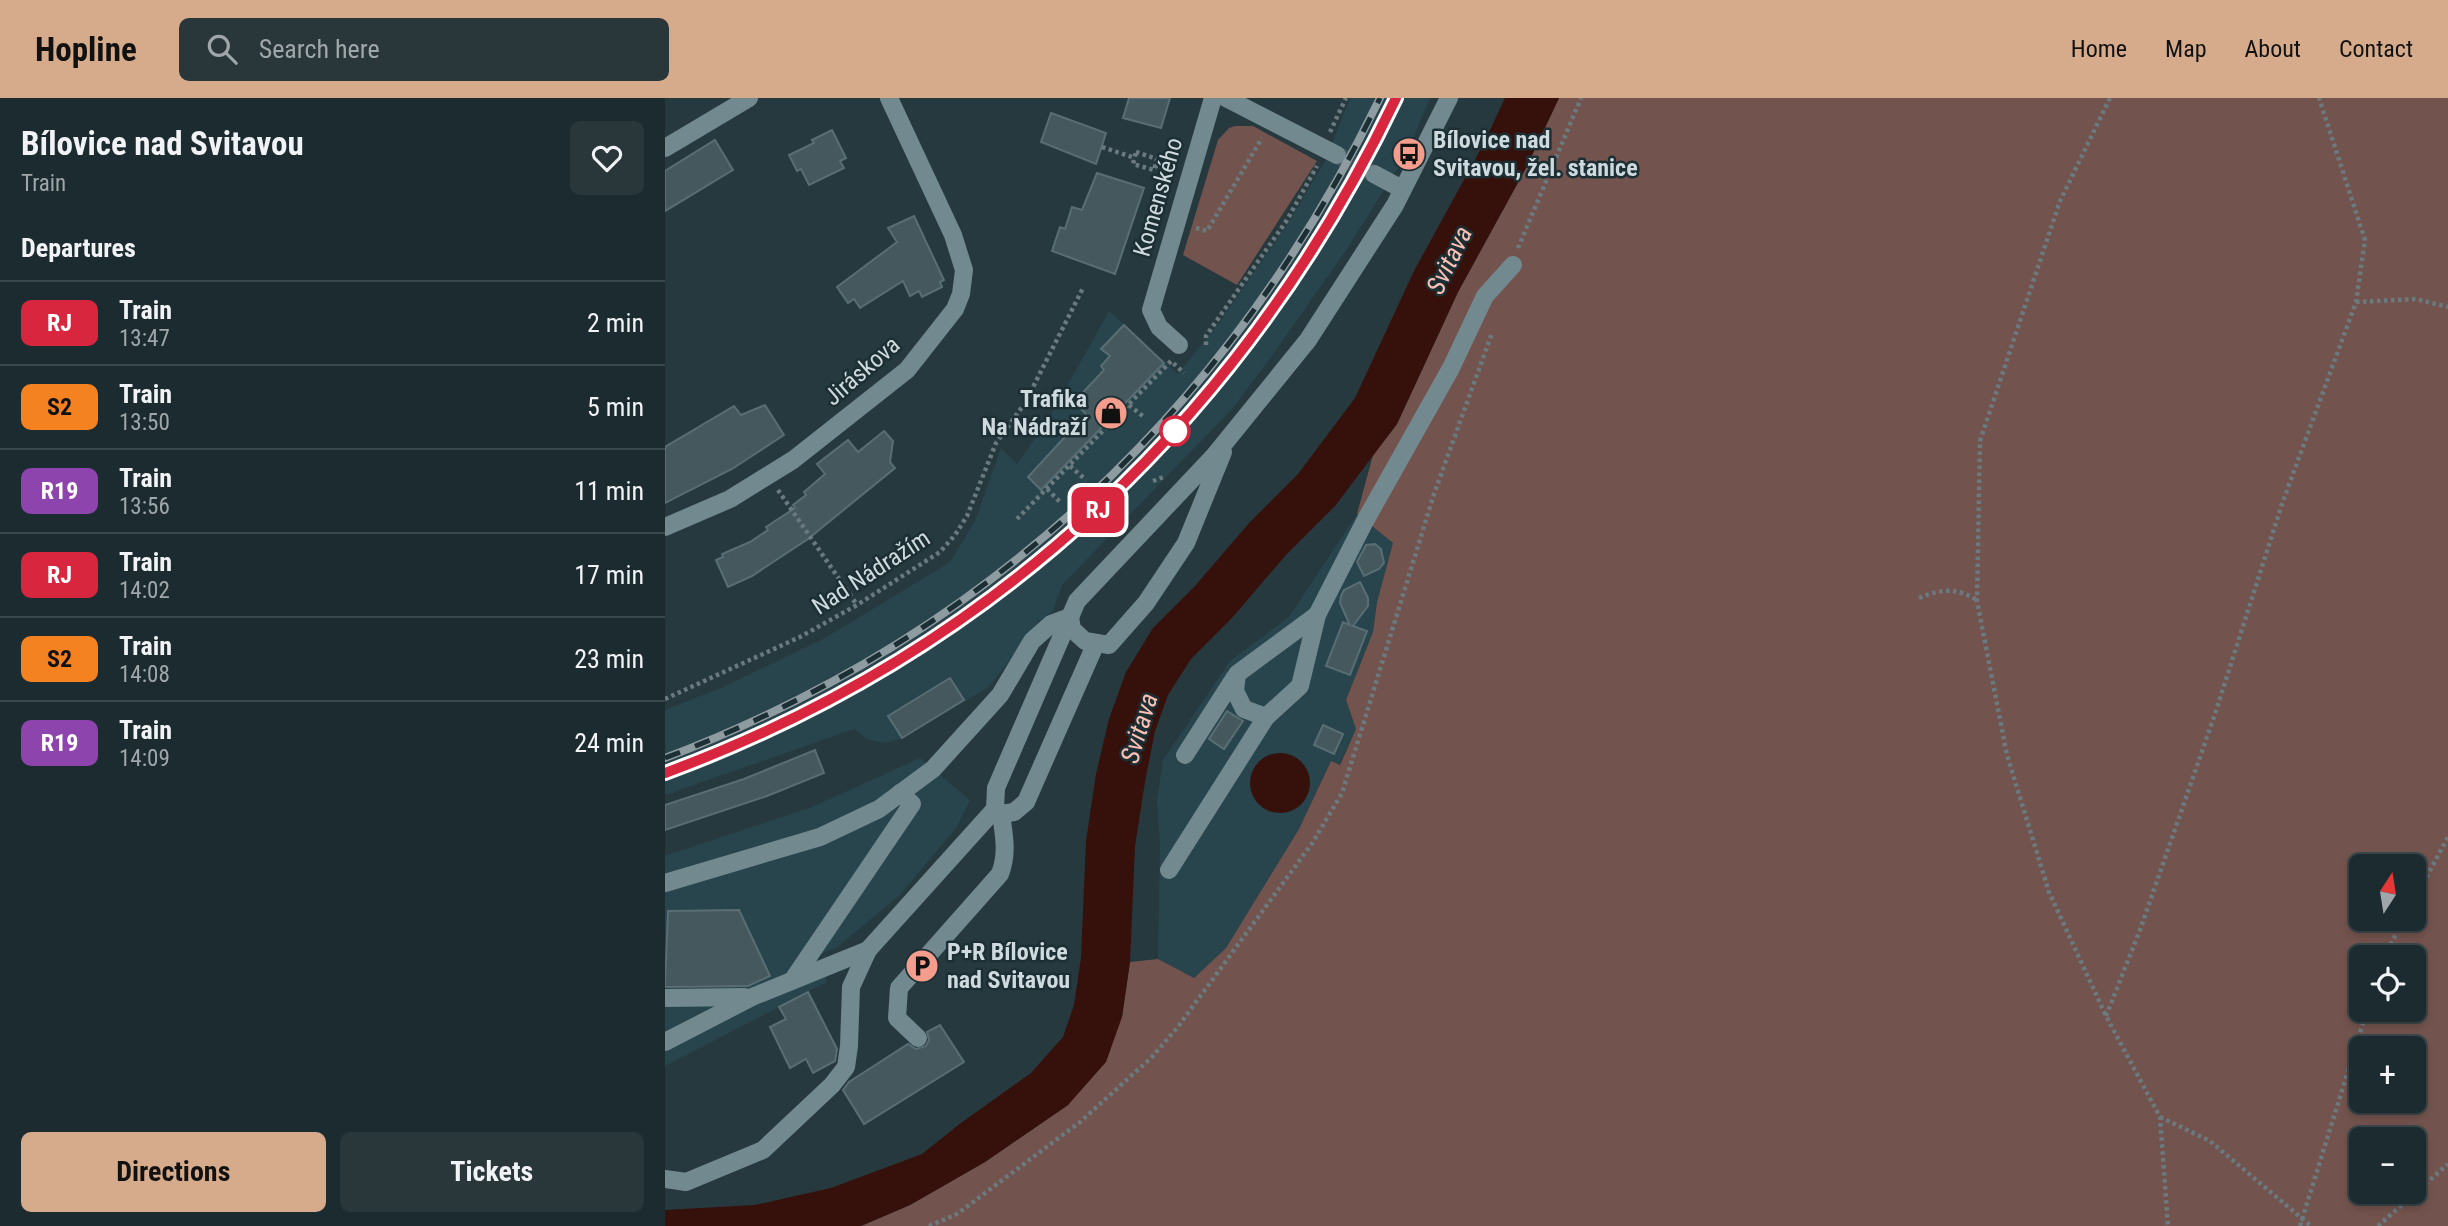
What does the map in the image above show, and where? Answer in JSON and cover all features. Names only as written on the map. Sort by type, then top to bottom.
[{"type":"street","points":[[665,148],[749,98]]},
{"type":"street","name":"Jiráskova","points":[[665,527],[730,499],[793,460],[907,370],[945,324],[961,294],[964,270],[953,235],[890,98]]},
{"type":"street","name":"Komenského","points":[[1179,345],[1159,327],[1151,310],[1213,98]]},
{"type":"street","points":[[1226,98],[1330,151]]},
{"type":"street","points":[[918,1038],[897,1018],[899,988],[1000,874],[1006,846],[998,812],[996,788],[1077,601],[1226,442],[1308,340],[1372,241],[1450,98]]},
{"type":"street","points":[[1374,174],[1402,189]]},
{"type":"street","points":[[1169,870],[1266,717],[1300,685],[1317,615],[1370,511],[1451,368],[1485,296],[1513,265]]},
{"type":"street","points":[[1070,617],[1072,629],[1085,640],[1109,645],[1136,617],[1186,542],[1226,442]]},
{"type":"street","points":[[1185,755],[1237,674],[1317,615]]},
{"type":"street","points":[[665,883],[820,837],[879,809],[933,769],[1000,695],[1033,641],[1051,624],[1070,617]]},
{"type":"street","points":[[665,1179],[686,1182],[763,1150],[832,1085],[846,1067],[851,986],[868,950],[998,812],[1014,812],[1025,802],[1096,643]]},
{"type":"street","points":[[1237,674],[1235,691],[1244,709],[1266,717]]},
{"type":"street","points":[[792,981],[912,804],[900,793]]},
{"type":"street","points":[[665,1042],[752,997],[868,950]]},
{"type":"street","points":[[665,998],[752,997]]},
{"type":"path","points":[[1206,345],[1205,339],[1210,329],[1287,220],[1320,161],[1330,151],[1346,98]]},
{"type":"path","points":[[1513,265],[1581,98]]},
{"type":"path","points":[[2110,98],[2060,201],[1980,441],[1977,601],[2007,755],[2045,880],[2106,1016],[2160,1117],[2168,1226]]},
{"type":"path","points":[[2106,1016],[2140,930],[2215,714],[2282,504],[2356,302],[2365,240],[2319,98]]},
{"type":"path","points":[[1199,228],[1207,231],[1264,136]]},
{"type":"path","points":[[1103,147],[1135,158]]},
{"type":"path","points":[[1136,152],[1157,159],[1154,170],[1133,164],[1135,158],[1136,152]]},
{"type":"path","points":[[1155,165],[1180,173]]},
{"type":"path","name":"Nad Nádražím","points":[[665,699],[800,637],[857,605],[940,552],[967,516],[996,443],[1025,403],[1083,288]]},
{"type":"path","points":[[2356,302],[2416,299],[2448,307]]},
{"type":"path","points":[[929,1226],[957,1214],[1080,1122],[1151,1058],[1177,1028],[1313,842],[1342,793],[1434,494],[1494,327]]},
{"type":"path","points":[[1017,519],[1171,361],[1184,373]]},
{"type":"path","points":[[1129,405],[1145,418]]},
{"type":"path","points":[[1070,466],[1084,476]]},
{"type":"path","points":[[768,477],[857,605]]},
{"type":"path","points":[[1047,489],[1060,502]]},
{"type":"path","points":[[1919,598],[1950,589],[1958,590],[1977,601]]},
{"type":"path","points":[[2426,878],[2448,837]]},
{"type":"path","points":[[2300,1226],[2363,1022]]},
{"type":"path","points":[[2160,1117],[2210,1141],[2311,1226]]},
{"type":"path","points":[[2378,1226],[2448,1164]]},
{"type":"shaded area","points":[[1350,98],[1430,98],[1406,155],[1347,249],[1269,360],[1232,409],[1062,585],[1053,611],[1039,621],[989,687],[902,738],[885,743],[869,740],[854,729],[665,795],[665,710],[723,687],[825,638],[950,562],[975,521],[1001,448],[1017,464],[1051,415],[1109,311],[1178,374],[1219,323],[1290,220],[1325,161]]},
{"type":"shaded area","points":[[1559,98],[2448,98],[2448,1226],[861,1226],[910,1205],[985,1162],[1068,1105],[1122,1017],[1130,962],[1158,959],[1194,978],[1226,948],[1299,829],[1331,761],[1340,765],[1356,729],[1346,700],[1373,632],[1377,602],[1393,543],[1357,514],[1373,455],[1397,424],[1458,292],[1526,168]]},
{"type":"shaded area","points":[[1253,126],[1317,161],[1237,285],[1183,255],[1218,140],[1229,128]]},
{"type":"shaded area","points":[[1357,514],[1393,543],[1377,601],[1373,632],[1346,700],[1356,729],[1339,765],[1330,762],[1299,829],[1226,948],[1194,978],[1158,959],[1160,845],[1157,801],[1163,760],[1230,661],[1289,617]]},
{"type":"shaded area","points":[[920,758],[970,800],[956,828],[900,895],[836,948],[816,956],[827,982],[665,1066],[665,856],[812,807]]},
{"type":"water","name":"Svitava","points":[[1505,98],[1559,98],[1526,168],[1458,292],[1397,424],[1335,506],[1191,659],[1168,695],[1155,731],[1135,846],[1130,962],[1122,1017],[1106,1062],[1068,1105],[985,1162],[910,1205],[861,1226],[665,1226],[665,1210],[755,1205],[831,1188],[922,1154],[1031,1073],[1063,1037],[1074,1005],[1081,958],[1086,841],[1096,774],[1109,719],[1126,672],[1153,628],[1298,474],[1355,398],[1414,271],[1483,145]]},
{"type":"water","points":[[1280,753],[1301,762],[1310,783],[1301,804],[1280,813],[1259,804],[1250,783],[1259,762]]},
{"type":"building","points":[[1129,98],[1170,98],[1161,128],[1123,118]]},
{"type":"building","points":[[1051,113],[1106,133],[1096,164],[1041,142]]},
{"type":"building","points":[[832,130],[846,158],[840,161],[844,168],[809,185],[801,169],[797,171],[789,155],[814,143],[812,140]]},
{"type":"building","points":[[715,140],[733,170],[665,211],[665,171]]},
{"type":"building","points":[[1097,173],[1144,188],[1115,274],[1052,251],[1060,227],[1065,229],[1072,207],[1082,210]]},
{"type":"building","points":[[914,216],[944,280],[940,282],[942,287],[922,297],[919,291],[910,296],[903,281],[860,308],[854,299],[848,303],[837,287],[897,242],[888,228]]},
{"type":"building","points":[[1124,325],[1164,363],[1041,490],[1028,477],[1086,414],[1074,402],[1104,370],[1101,366],[1110,356],[1101,349]]},
{"type":"building","points":[[765,405],[784,435],[732,469],[665,503],[665,447],[734,406],[741,415]]},
{"type":"building","points":[[884,431],[893,441],[890,462],[895,468],[808,539],[752,576],[728,587],[716,560],[723,557],[722,554],[750,542],[768,530],[766,527],[795,508],[793,505],[806,495],[804,492],[825,474],[817,464],[848,440],[858,452]]},
{"type":"building","points":[[1375,544],[1381,549],[1384,563],[1379,569],[1364,576],[1357,562],[1366,545]]},
{"type":"building","points":[[1360,582],[1368,598],[1368,606],[1353,626],[1367,631],[1350,675],[1326,666],[1343,622],[1350,625],[1340,603],[1341,596],[1344,590]]},
{"type":"building","points":[[950,678],[964,700],[902,738],[888,716]]},
{"type":"building","points":[[1227,711],[1243,721],[1224,749],[1209,739]]},
{"type":"building","points":[[1323,725],[1343,734],[1334,754],[1314,745]]},
{"type":"building","points":[[815,750],[824,773],[767,796],[665,830],[665,805],[744,779]]},
{"type":"building","points":[[739,910],[770,976],[748,986],[665,987],[668,911]]},
{"type":"building","points":[[808,992],[837,1049],[835,1061],[813,1073],[806,1059],[790,1068],[770,1027],[786,1019],[779,1007]]},
{"type":"building","points":[[940,1025],[964,1062],[864,1124],[843,1090],[849,1082],[908,1044],[916,1049],[926,1046],[929,1040],[927,1032]]},
{"type":"tunnel","points":[[1337,155],[1374,174]]},
{"type":"railway","points":[[665,758],[782,707],[892,647],[994,577],[1087,499],[1173,411],[1250,315],[1319,210],[1380,98]]},
{"type":"railway","points":[[665,773],[785,722],[898,661],[1002,589],[1098,509],[1186,419],[1265,320],[1335,213],[1396,98]]},
{"type":"train","name":"RJ","points":[[665,773],[787,723],[907,657],[1007,587],[1110,499],[1179,426],[1264,320],[1339,206],[1396,98]]},
{"type":"place","name":"Bílovice nad Svitavou, žel. stanice","points":[[1409,154]]},
{"type":"place","name":"Trafika Na Nádraží","points":[[1111,413]]},
{"type":"place","name":"P+R Bílovice nad Svitavou","points":[[922,966]]}]
